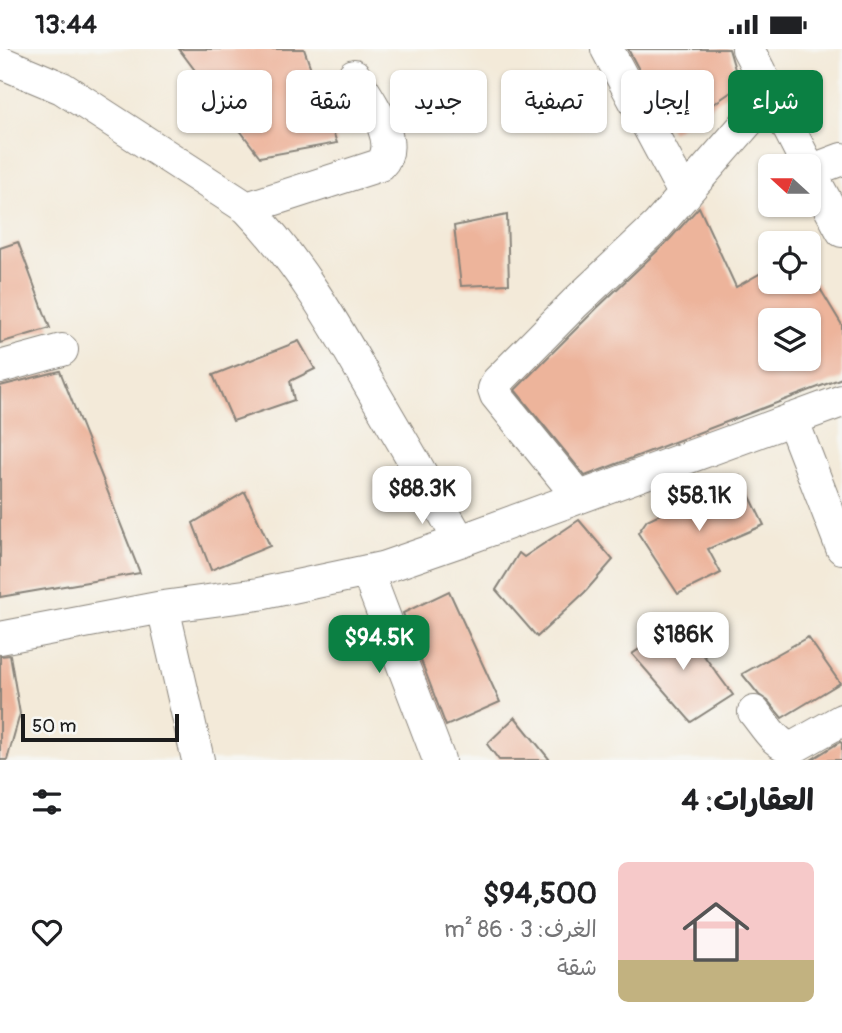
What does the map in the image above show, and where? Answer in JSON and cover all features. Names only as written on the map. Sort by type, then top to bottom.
[{"type":"street","points":[[607,49],[685,195]]},
{"type":"street","points":[[748,49],[758,70]]},
{"type":"street","points":[[0,62],[62,88],[247,208],[280,245],[325,311],[460,541]]},
{"type":"street","points":[[247,208],[380,165],[385,161],[389,144],[387,133],[376,114]]},
{"type":"street","points":[[578,496],[496,395],[497,382],[685,195],[738,133]]},
{"type":"street","points":[[791,133],[802,154]]},
{"type":"street","points":[[821,165],[842,159]]},
{"type":"street","points":[[821,191],[842,232]]},
{"type":"street","points":[[0,367],[62,350]]},
{"type":"street","points":[[0,638],[163,607],[260,594],[367,571],[460,541],[842,401]]},
{"type":"street","points":[[792,419],[842,548]]},
{"type":"street","points":[[367,571],[439,760]]},
{"type":"street","points":[[163,607],[198,760]]},
{"type":"street","points":[[754,712],[781,743],[788,747],[794,747],[842,720]]},
{"type":"building","points":[[179,49],[304,49],[311,70],[286,70],[286,133],[333,133],[337,143],[260,157],[242,133],[272,133],[272,70],[195,70]]},
{"type":"building","points":[[628,49],[729,49],[735,70],[728,70],[728,94],[714,104],[714,70],[639,70]]},
{"type":"building","points":[[699,207],[736,287],[758,275],[758,294],[821,294],[821,290],[842,325],[842,378],[585,476],[515,390],[670,239]]},
{"type":"building","points":[[507,215],[509,284],[461,286],[454,226]]},
{"type":"building","points":[[18,242],[50,328],[0,343],[0,248]]},
{"type":"building","points":[[299,341],[315,369],[290,381],[294,400],[233,421],[213,375]]},
{"type":"building","points":[[60,371],[140,573],[0,597],[0,386]]},
{"type":"building","points":[[740,476],[764,525],[708,549],[721,573],[678,594],[638,533],[647,520]]},
{"type":"building","points":[[245,492],[270,546],[211,570],[193,523]]},
{"type":"building","points":[[579,520],[613,560],[585,592],[537,637],[496,590],[519,553],[524,557]]},
{"type":"building","points":[[449,591],[500,702],[446,726],[403,613]]},
{"type":"building","points":[[679,622],[733,695],[691,722],[632,654]]},
{"type":"building","points":[[808,637],[840,683],[782,718],[742,674]]},
{"type":"building","points":[[10,655],[20,714],[7,760],[0,760],[0,656]]},
{"type":"building","points":[[515,717],[550,760],[499,760],[487,744]]},
{"type":"building","points":[[840,742],[842,760],[811,760]]}]
